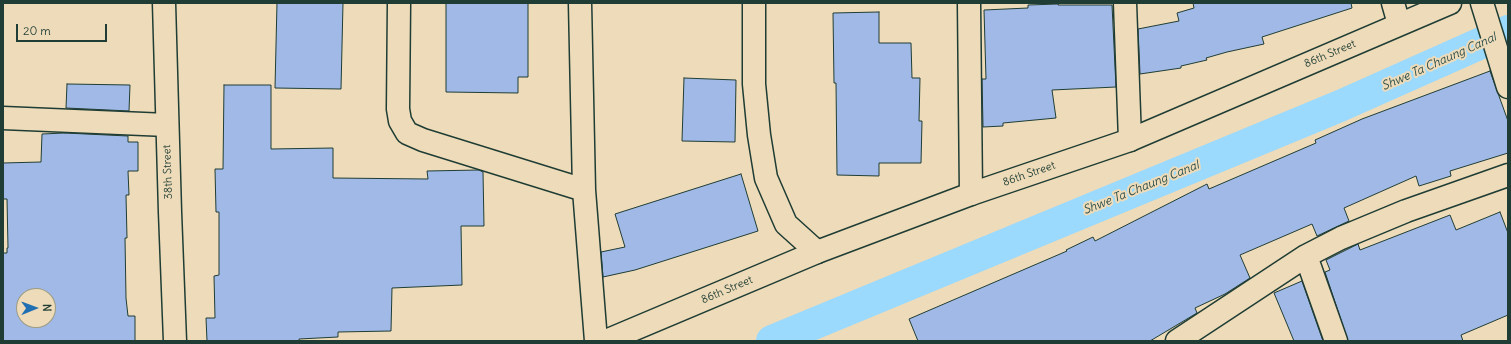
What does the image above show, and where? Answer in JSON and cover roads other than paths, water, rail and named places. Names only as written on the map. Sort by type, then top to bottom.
[{"type":"street","name":"38th Street","points":[[164,3],[175,341]]},
{"type":"street","points":[[399,3],[398,109],[400,121],[407,133],[423,140],[584,190]]},
{"type":"street","points":[[580,3],[584,190],[596,341]]},
{"type":"street","points":[[754,3],[754,84],[759,135],[766,178],[786,224],[817,252]]},
{"type":"street","points":[[969,3],[969,146],[971,194]]},
{"type":"street","points":[[1126,3],[1130,140]]},
{"type":"street","points":[[1393,3],[1400,24]]},
{"type":"street","name":"86th Street","points":[[606,341],[817,252],[971,194],[1130,140],[1450,3]]},
{"type":"street","points":[[1485,13],[1508,87]]},
{"type":"street","points":[[3,118],[167,125]]},
{"type":"street","points":[[1183,340],[1306,256],[1341,238],[1406,211],[1508,175]]},
{"type":"street","points":[[1306,256],[1336,341]]},
{"type":"waterway","name":"Shwe Ta Chaung Canal","points":[[772,341],[1340,106],[1508,31]]}]
